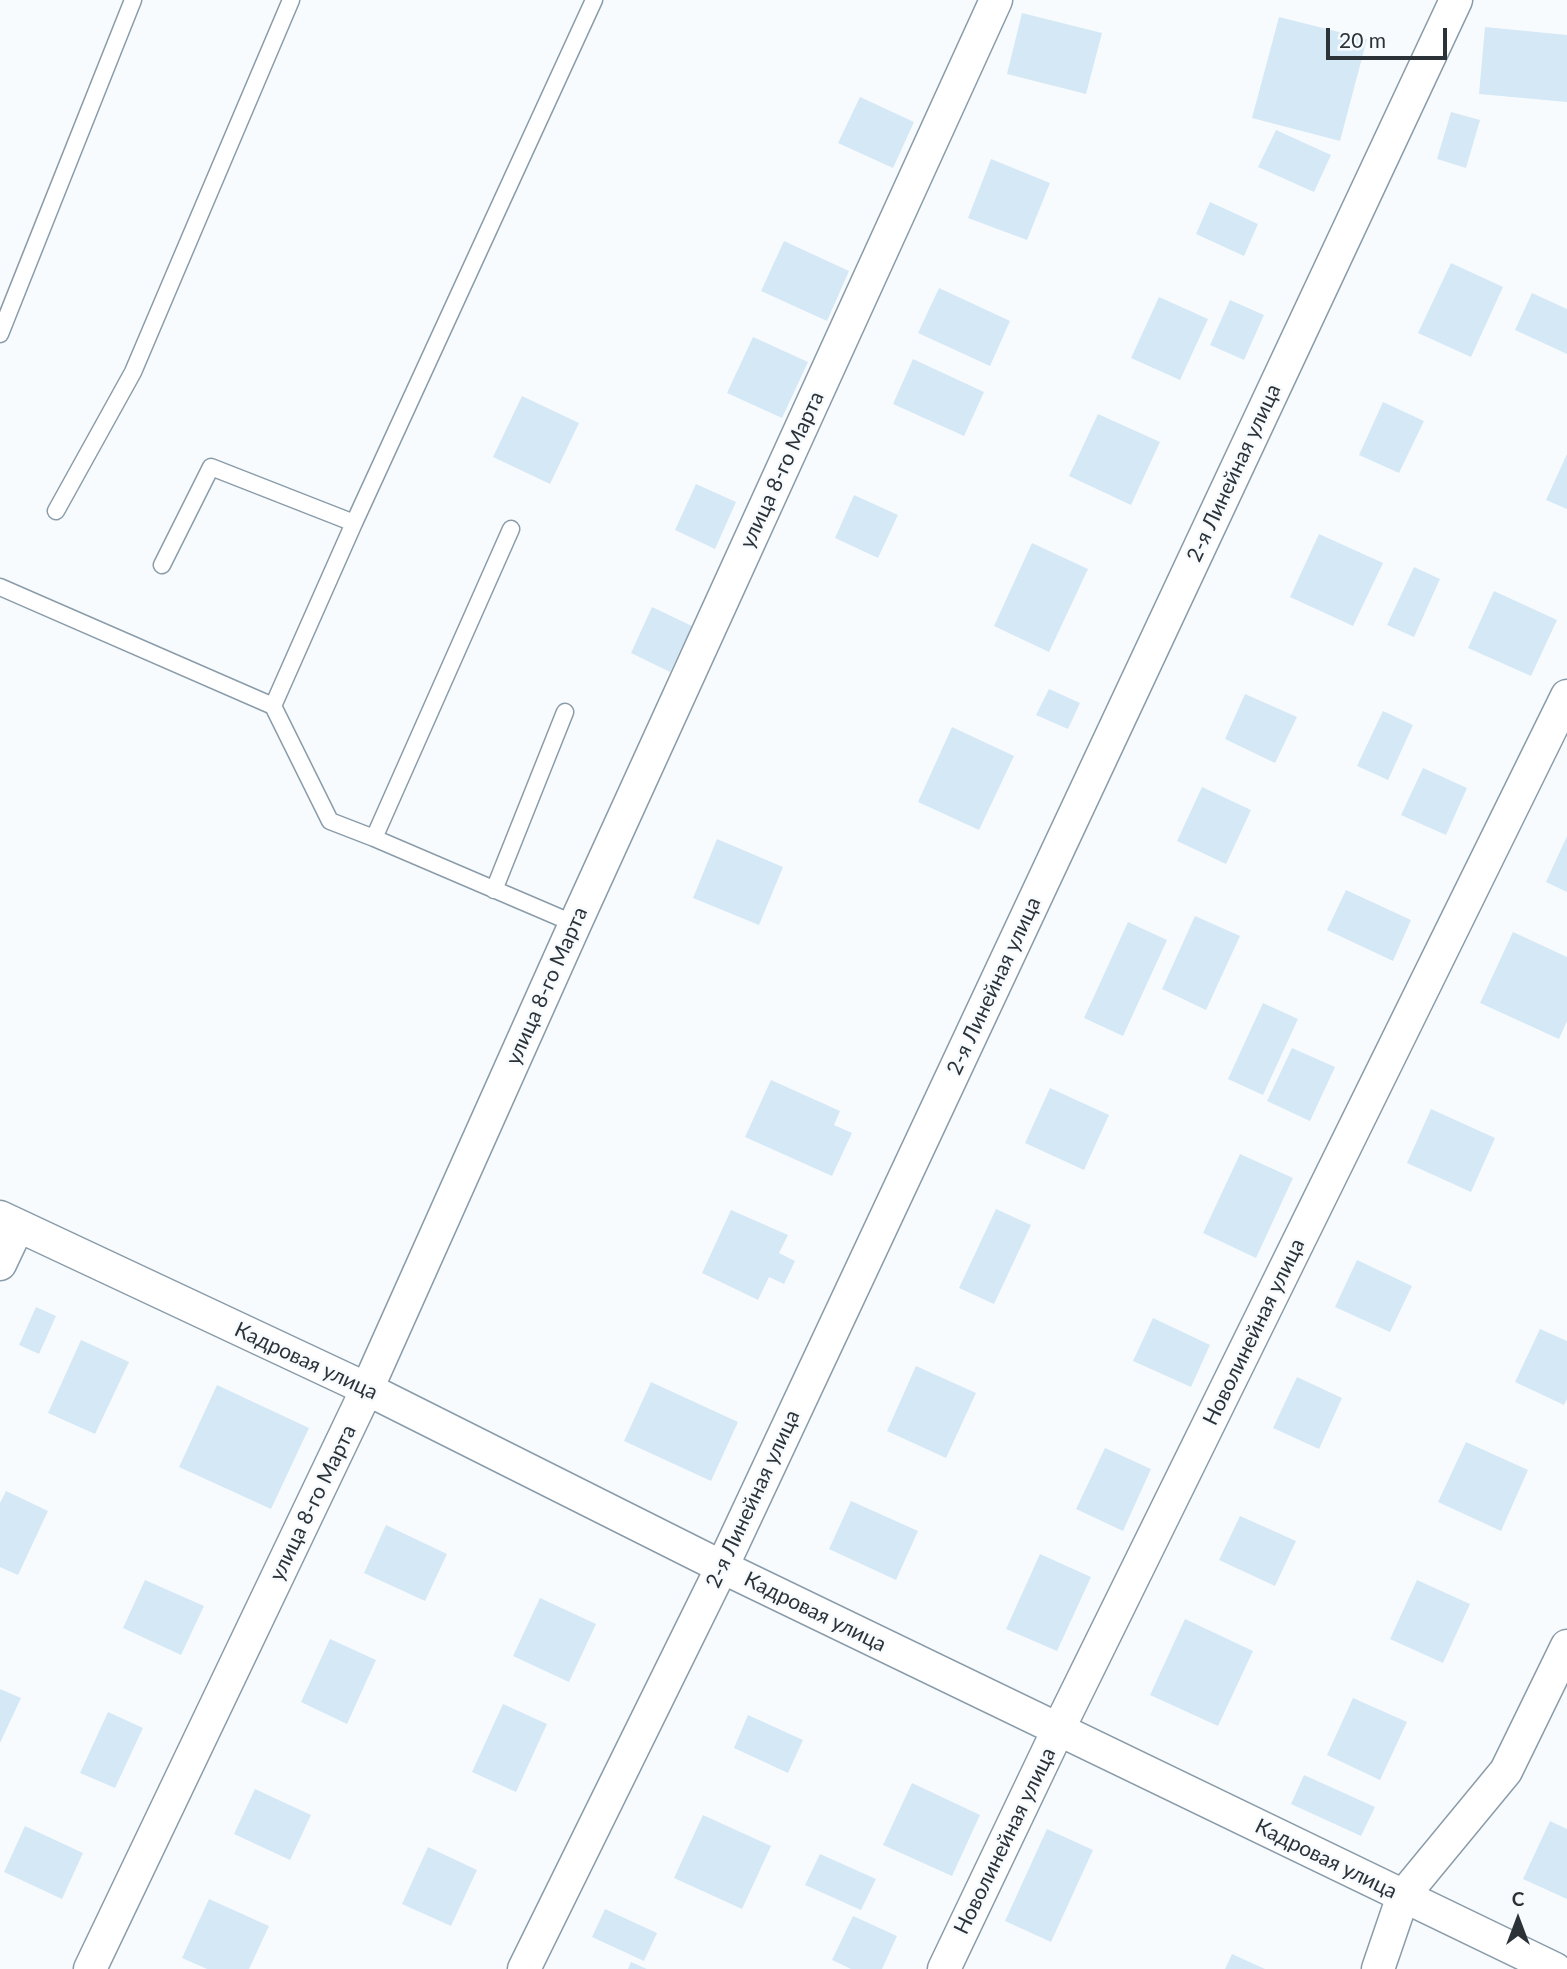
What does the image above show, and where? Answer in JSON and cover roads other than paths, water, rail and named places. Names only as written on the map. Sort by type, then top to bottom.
[{"type":"street","name":"улица 8-го Марта","points":[[90,1969],[367,1389],[575,924],[996,0]]},
{"type":"street","name":"2-я Линейная улица","points":[[524,1969],[722,1567],[1456,0]]},
{"type":"street","name":"Новолинейная улица","points":[[944,1969],[1058,1730],[1567,696]]},
{"type":"street","name":"Кадровая улица","points":[[9,1222],[367,1389],[722,1567],[1555,1969]]},
{"type":"street","points":[[0,1264],[9,1222]]},
{"type":"street","points":[[1378,1969],[1403,1896],[1506,1771],[1567,1646]]},
{"type":"lane","points":[[0,334],[133,0]]},
{"type":"lane","points":[[56,511],[133,372],[291,0]]},
{"type":"lane","points":[[273,706],[594,0]]},
{"type":"lane","points":[[162,565],[211,467],[354,523]]},
{"type":"lane","points":[[374,838],[512,529]]},
{"type":"lane","points":[[0,587],[273,706],[330,821],[575,924]]},
{"type":"lane","points":[[494,890],[565,712]]}]
